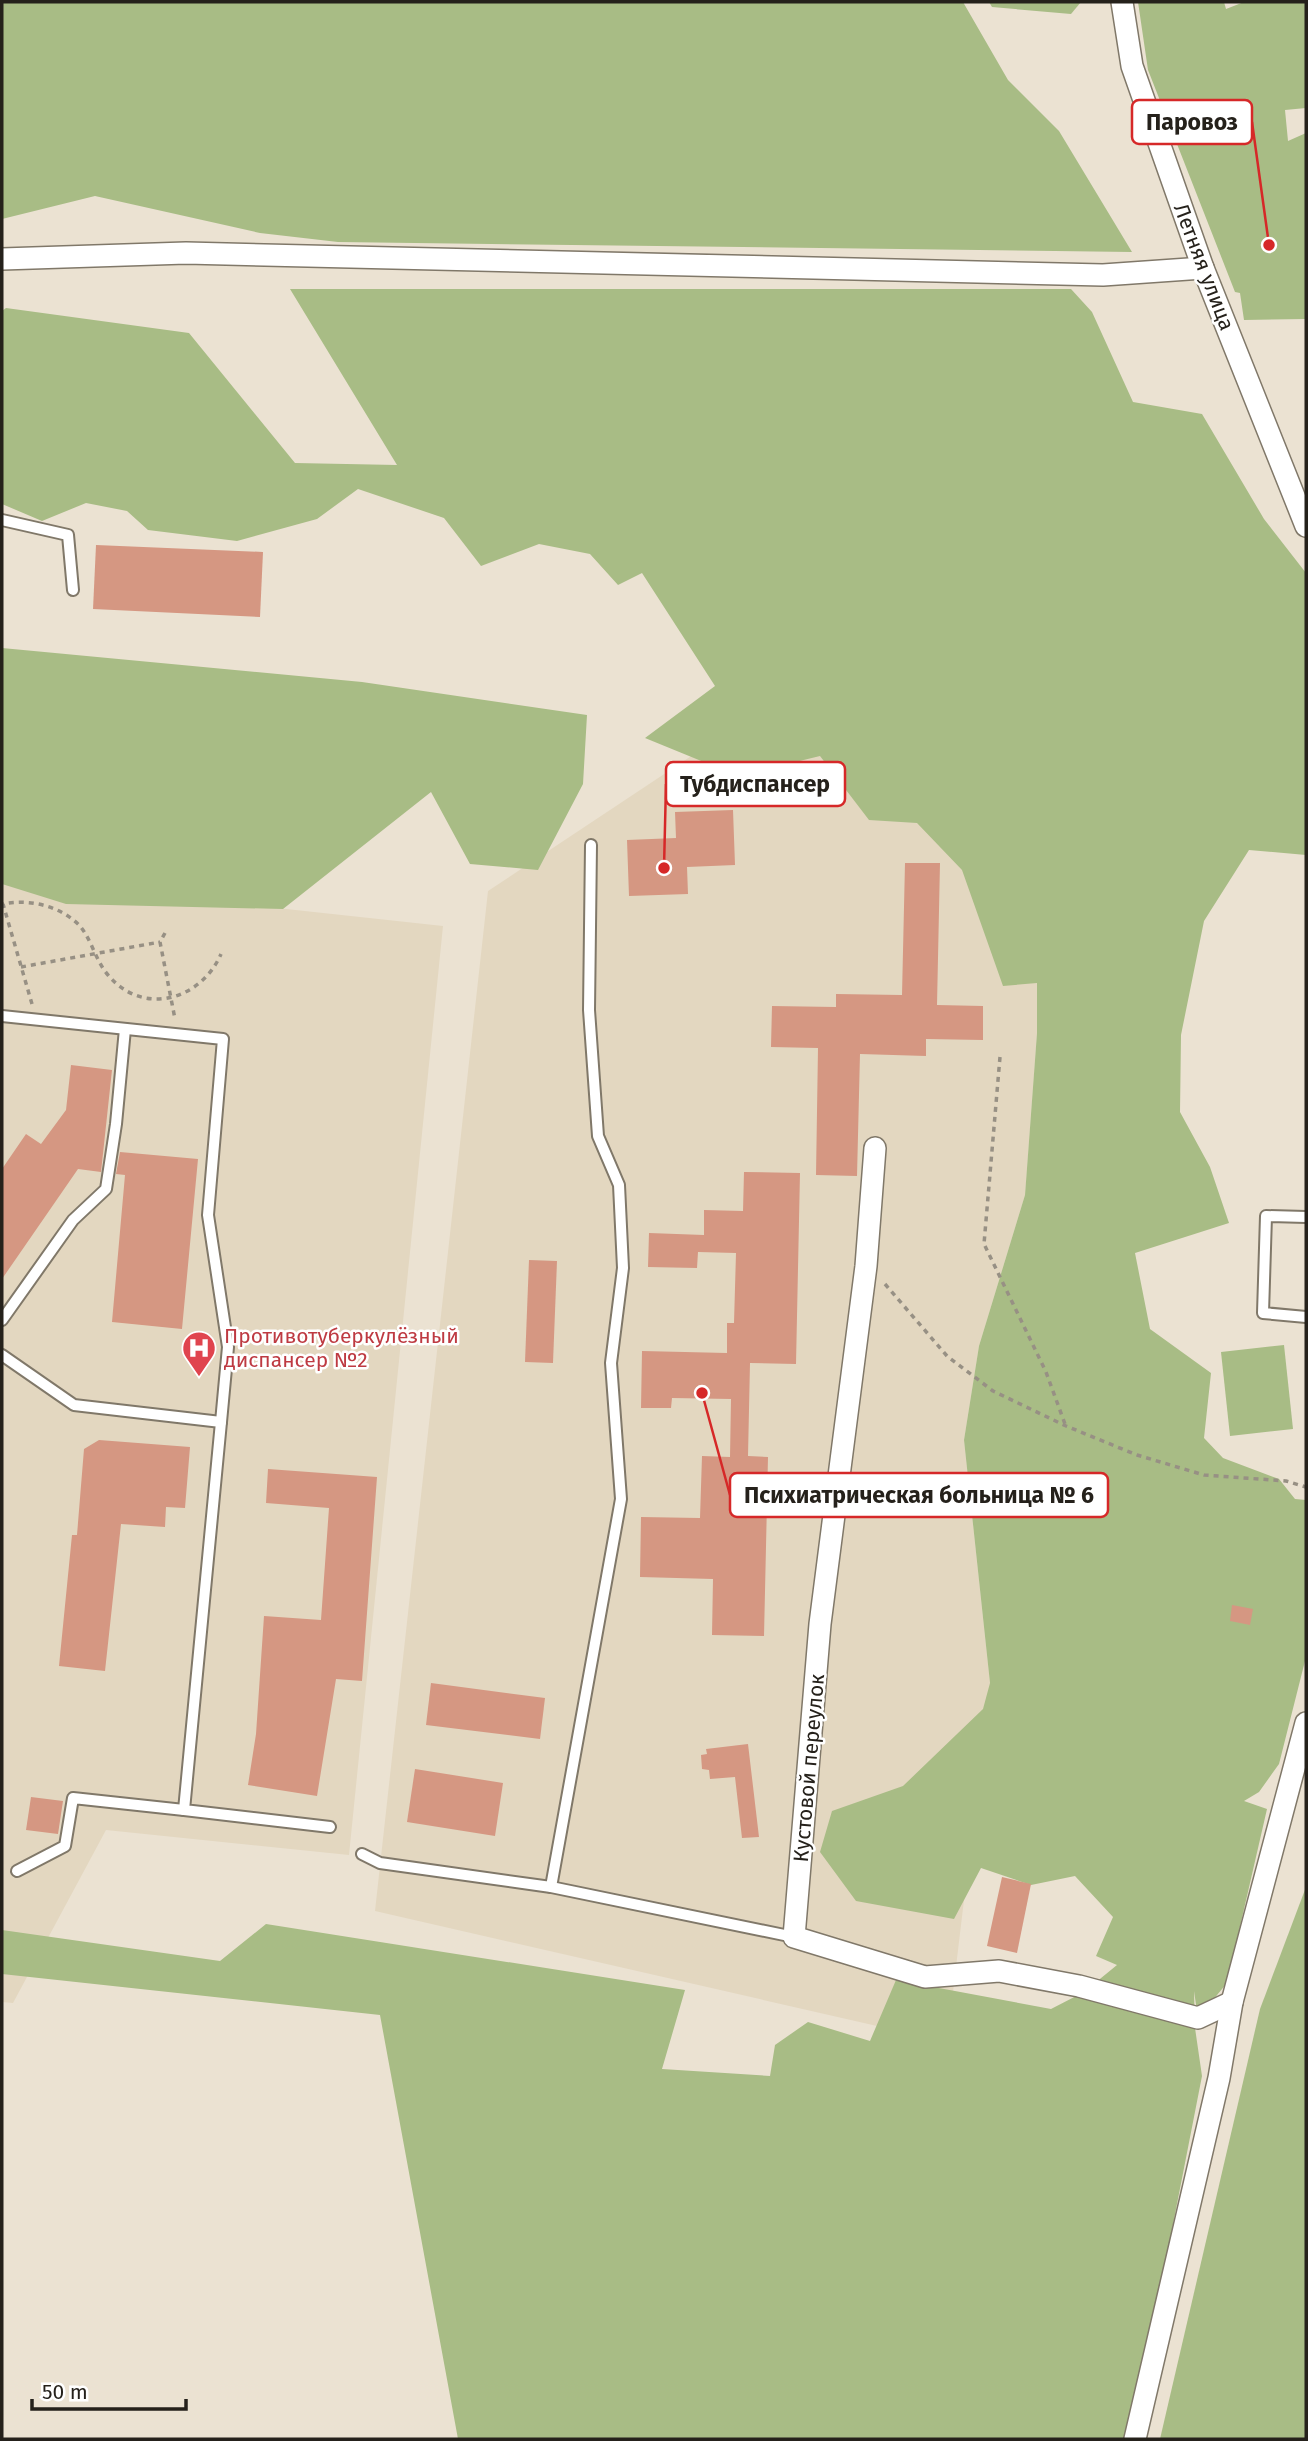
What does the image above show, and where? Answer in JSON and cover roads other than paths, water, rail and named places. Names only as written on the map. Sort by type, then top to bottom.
[{"type":"street","name":"Летняя улица","points":[[1122,2],[1132,66],[1203,268],[1306,526]]},
{"type":"street","points":[[2,259],[186,253],[1103,275],[1203,268]]},
{"type":"street","name":"Кустовой переулок","points":[[794,1937],[820,1624],[866,1266],[874,1148]]},
{"type":"street","points":[[1135,2439],[1219,2078],[1232,2002],[1306,1723]]},
{"type":"street","points":[[794,1937],[925,1977],[999,1970],[1079,1986],[1198,2018],[1232,2002]]},
{"type":"lane","points":[[2,520],[68,535],[73,590]]},
{"type":"lane","points":[[551,1887],[621,1499],[611,1363],[622,1254],[619,1185],[598,1136],[589,1010],[591,845]]},
{"type":"lane","points":[[2,1016],[223,1039],[208,1215],[228,1347],[184,1810]]},
{"type":"lane","points":[[2,1320],[74,1220],[106,1189],[116,1124],[125,1029]]},
{"type":"lane","points":[[1306,1217],[1266,1216],[1263,1313],[1306,1317]]},
{"type":"lane","points":[[2,1355],[74,1405],[221,1422]]},
{"type":"lane","points":[[17,1871],[65,1846],[73,1798],[330,1827]]},
{"type":"lane","points":[[362,1854],[380,1863],[551,1887],[794,1937]]},
{"type":"place","name":"Паровоз","points":[[1269,245]]},
{"type":"place","name":"Тубдиспансер","points":[[664,868]]},
{"type":"place","name":"Противотуберкулёзный диспансер №2","points":[[199,1378]]},
{"type":"place","name":"Психиатрическая больница № 6","points":[[702,1393]]}]
